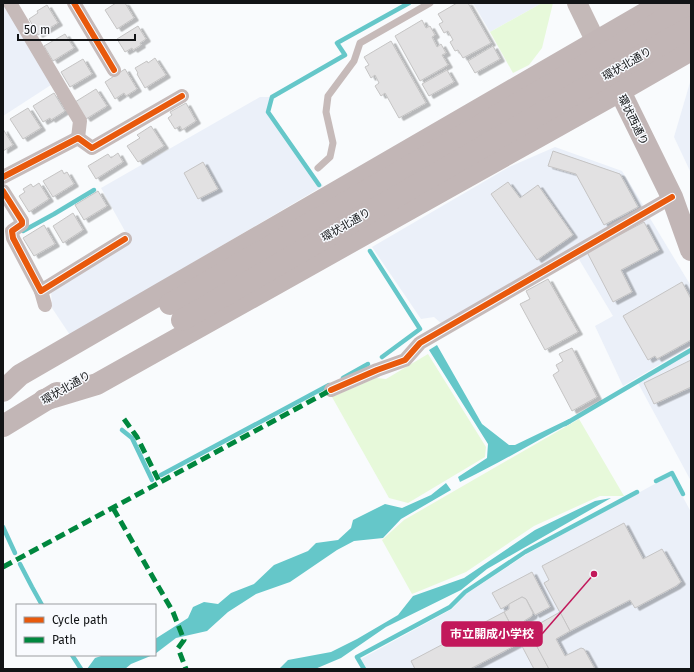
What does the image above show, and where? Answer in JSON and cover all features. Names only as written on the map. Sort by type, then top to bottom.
[{"type":"highway","points":[[3,391],[20,375],[663,3]]},
{"type":"highway","name":"環状北通り","points":[[3,426],[176,312],[691,4]]},
{"type":"highway","name":"環状北通り","points":[[3,401],[176,312],[691,27]]},
{"type":"highway","name":"環状西通り","points":[[596,42],[672,197],[691,250]]},
{"type":"highway","points":[[44,400],[97,384],[691,50]]},
{"type":"highway","name":"環状西通り","points":[[672,197],[691,222]]},
{"type":"street","points":[[10,3],[80,121],[78,138]]},
{"type":"street","points":[[74,3],[114,70]]},
{"type":"street","points":[[577,3],[596,42]]},
{"type":"street","points":[[78,138],[92,148],[182,96]]},
{"type":"street","points":[[3,177],[78,138]]},
{"type":"street","points":[[3,190],[22,221],[22,224],[12,231],[13,238],[42,290],[45,305]]},
{"type":"street","points":[[331,390],[376,370],[405,360],[420,343],[672,197]]},
{"type":"street","points":[[42,290],[125,239]]},
{"type":"lane","points":[[318,168],[330,157],[333,143],[326,112],[328,96],[354,61],[360,43],[430,3]]},
{"type":"shaded area","points":[[3,3],[5,3],[54,83],[3,116]]},
{"type":"shaded area","points":[[473,3],[542,3],[490,32]]},
{"type":"shaded area","points":[[691,79],[691,173],[674,137]]},
{"type":"shaded area","points":[[260,97],[272,97],[269,114],[323,186],[70,335],[52,308],[51,291],[131,242],[101,188]]},
{"type":"shaded area","points":[[555,147],[622,171],[645,208],[443,325],[434,317],[421,319],[372,247],[509,167]]},
{"type":"shaded area","points":[[648,215],[691,286],[691,346],[623,386],[595,326],[613,316],[577,256]]},
{"type":"shaded area","points":[[691,352],[691,481],[638,383]]},
{"type":"shaded area","points":[[671,475],[691,512],[691,669],[367,669],[361,659],[452,609],[466,594],[527,554]]},
{"type":"green space","points":[[542,3],[553,3],[542,48],[529,65],[513,73],[490,32]]},
{"type":"green space","points":[[428,354],[486,447],[485,457],[408,503],[389,498],[332,397],[376,378],[386,379]]},
{"type":"green space","points":[[579,419],[624,496],[600,496],[534,526],[466,572],[412,594],[382,540],[404,520]]},
{"type":"water","points":[[437,345],[482,424],[509,445],[515,445],[569,419],[571,423],[460,482],[458,477],[487,458],[488,444],[429,350]]},
{"type":"water","points":[[446,483],[451,490],[401,519],[383,538],[354,541],[337,550],[290,582],[256,594],[228,612],[207,631],[176,638],[156,653],[156,638],[188,618],[193,607],[204,602],[218,604],[231,593],[254,584],[274,565],[308,551],[316,543],[338,540],[351,528],[353,520],[385,504],[402,508],[431,495]]},
{"type":"water","points":[[611,498],[487,569],[461,590],[386,627],[341,658],[315,669],[279,669],[288,660],[331,652],[357,639],[398,615],[413,596],[464,578],[535,530],[595,501]]},
{"type":"water","points":[[101,656],[151,656],[131,664],[125,669],[87,669],[95,658]]},
{"type":"building","points":[[116,3],[125,3],[134,18],[117,29],[105,10]]},
{"type":"building","points":[[457,3],[468,3],[491,43],[463,58],[458,50],[455,51],[450,42],[453,40],[448,31],[444,33],[439,24],[443,22],[438,14]]},
{"type":"building","points":[[47,5],[58,23],[38,35],[29,19],[38,13],[37,11]]},
{"type":"building","points":[[422,20],[426,28],[430,26],[435,35],[432,37],[437,47],[441,44],[446,53],[442,55],[448,65],[420,81],[395,36]]},
{"type":"building","points":[[138,26],[146,39],[140,43],[141,45],[133,50],[132,48],[125,52],[117,39]]},
{"type":"building","points":[[65,34],[74,48],[53,61],[44,46]]},
{"type":"building","points":[[391,41],[426,103],[399,118],[385,93],[381,96],[375,86],[379,83],[375,75],[371,78],[365,67],[369,65],[364,57]]},
{"type":"building","points":[[493,46],[500,59],[475,73],[468,61]]},
{"type":"building","points":[[155,58],[166,75],[145,88],[135,68],[147,61],[148,63]]},
{"type":"building","points":[[83,59],[92,74],[70,87],[61,72]]},
{"type":"building","points":[[125,69],[137,89],[126,96],[124,93],[115,99],[105,82]]},
{"type":"building","points":[[447,70],[454,82],[429,96],[422,84]]},
{"type":"building","points":[[96,89],[107,106],[86,119],[75,102]]},
{"type":"building","points":[[54,93],[65,111],[51,120],[50,118],[43,122],[33,106]]},
{"type":"building","points":[[186,103],[196,121],[182,130],[180,126],[175,129],[168,118],[172,115],[170,112]]},
{"type":"building","points":[[28,108],[41,128],[23,139],[10,119]]},
{"type":"building","points":[[151,126],[164,146],[138,162],[127,146],[140,138],[137,135]]},
{"type":"building","points":[[3,129],[13,145],[3,151]]},
{"type":"building","points":[[553,151],[620,174],[638,207],[604,225],[576,174],[548,166]]},
{"type":"building","points":[[118,153],[123,162],[96,179],[88,166],[108,154],[111,158]]},
{"type":"building","points":[[203,162],[218,189],[198,199],[184,173]]},
{"type":"building","points":[[62,170],[64,174],[67,172],[74,184],[53,197],[43,181]]},
{"type":"building","points":[[508,182],[520,198],[538,185],[573,235],[537,260],[491,194]]},
{"type":"building","points":[[39,183],[49,199],[29,212],[19,196],[25,192],[23,189],[31,184],[33,187]]},
{"type":"building","points":[[98,191],[107,206],[84,220],[75,205]]},
{"type":"building","points":[[73,213],[83,230],[63,243],[53,226]]},
{"type":"building","points":[[644,222],[659,250],[621,270],[632,292],[613,302],[587,252]]},
{"type":"building","points":[[44,225],[55,244],[34,256],[23,238]]},
{"type":"building","points":[[548,279],[578,332],[545,350],[520,304],[530,299],[526,291]]},
{"type":"building","points":[[682,282],[691,299],[691,340],[657,359],[655,356],[648,360],[623,316]]},
{"type":"building","points":[[572,348],[597,397],[572,411],[553,375],[559,371],[556,365],[563,361],[559,354]]},
{"type":"building","points":[[691,360],[691,387],[654,404],[644,383]]},
{"type":"building","points":[[624,523],[643,559],[662,549],[681,582],[635,608],[630,600],[570,631],[544,583],[549,580],[542,566]]},
{"type":"building","points":[[532,572],[550,607],[535,615],[526,599],[522,597],[501,609],[492,593]]},
{"type":"building","points":[[522,597],[526,599],[533,613],[532,616],[524,621],[549,669],[534,669],[504,612],[509,609],[509,604]]},
{"type":"building","points":[[504,612],[520,643],[470,669],[415,669],[411,661]]},
{"type":"building","points":[[560,612],[570,631],[556,639],[565,656],[581,648],[584,649],[595,669],[549,669],[528,630]]},
{"type":"waterway","points":[[319,185],[268,112],[272,97],[345,55],[337,43],[409,3]]},
{"type":"waterway","points":[[23,231],[94,190]]},
{"type":"waterway","points":[[370,251],[420,329],[382,357]]},
{"type":"waterway","points":[[565,424],[691,350]]},
{"type":"waterway","points":[[343,378],[368,364]]},
{"type":"waterway","points":[[161,475],[329,385]]},
{"type":"waterway","points":[[122,430],[132,438],[152,480]]},
{"type":"waterway","points":[[656,481],[672,473],[683,494]]},
{"type":"waterway","points":[[364,669],[357,657],[450,607],[465,592],[525,552],[637,492]]},
{"type":"waterway","points":[[3,527],[15,553]]},
{"type":"waterway","points":[[20,564],[41,604]]},
{"type":"waterway","points":[[73,656],[81,669]]},
{"type":"marked path","points":[[3,567],[331,390]]},
{"type":"marked path","points":[[124,419],[137,437],[160,483]]},
{"type":"marked path","points":[[113,508],[173,612],[184,640],[178,648],[186,669]]},
{"type":"cycle path","points":[[74,3],[114,70]]},
{"type":"cycle path","points":[[3,177],[78,138],[92,148],[182,96]]},
{"type":"cycle path","points":[[3,191],[22,221],[22,224],[12,231],[13,238],[41,291],[125,239]]},
{"type":"cycle path","points":[[331,390],[377,370],[405,360],[420,343],[672,197]]},
{"type":"place","name":"市立開成小学校","points":[[594,574]]}]
